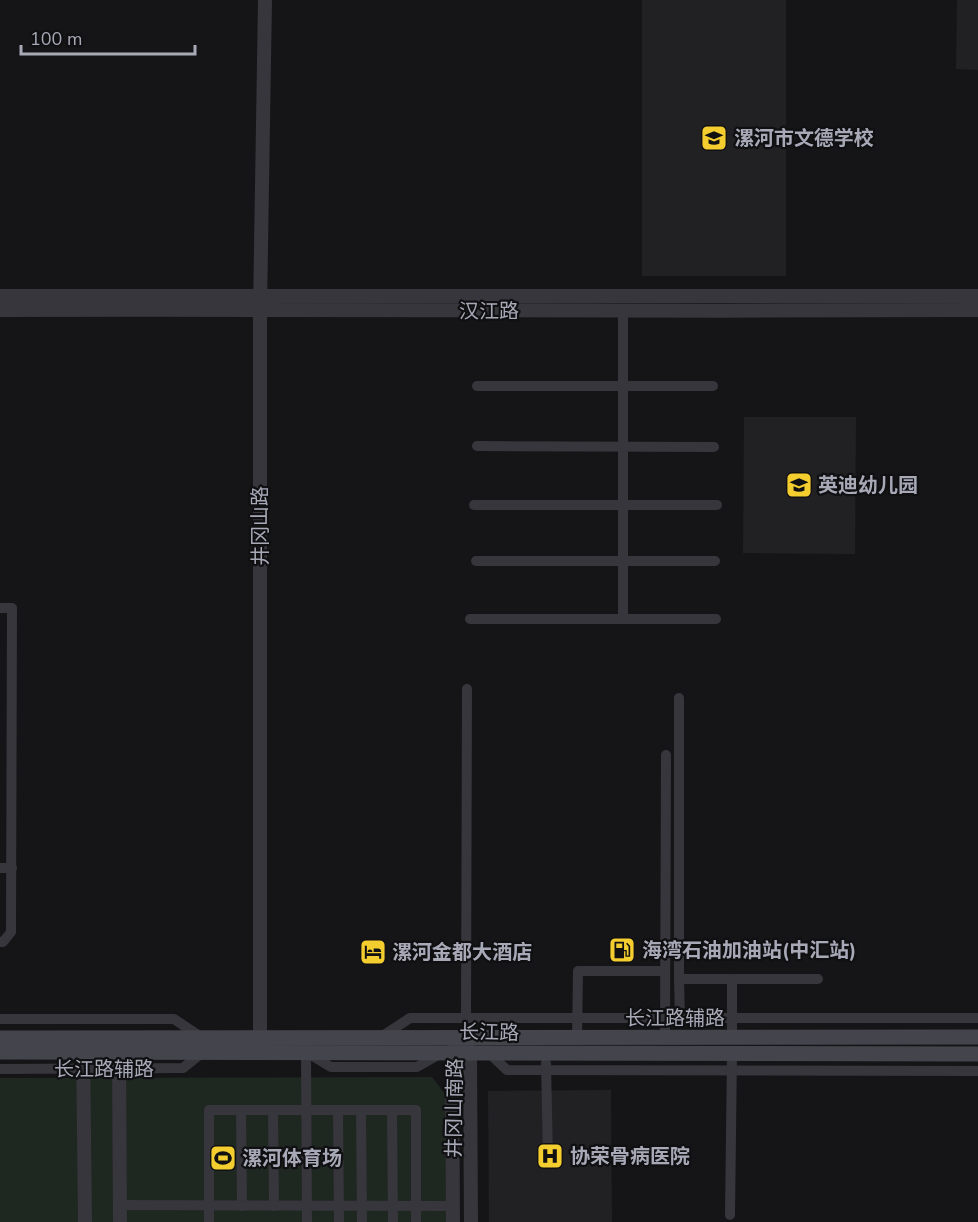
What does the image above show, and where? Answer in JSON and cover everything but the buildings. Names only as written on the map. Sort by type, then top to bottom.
[{"type":"main road","name":"长江路","points":[[0,1038],[83,1045],[260,1045],[377,1039],[462,1038],[978,1037]]},
{"type":"main road","name":"长江路","points":[[0,1052],[83,1045],[119,1052],[202,1045]]},
{"type":"main road","name":"长江路","points":[[260,1045],[306,1052],[978,1054]]},
{"type":"street","name":"井冈山路","points":[[260,1045],[260,302],[265,0]]},
{"type":"street","name":"汉江路","points":[[0,296],[623,312],[978,310]]},
{"type":"street","name":"汉江路","points":[[0,310],[260,302],[978,296]]},
{"type":"street","points":[[623,312],[623,619]]},
{"type":"street","points":[[477,386],[713,386]]},
{"type":"street","points":[[477,446],[714,447]]},
{"type":"street","points":[[474,505],[717,505]]},
{"type":"street","points":[[476,561],[715,561]]},
{"type":"street","points":[[0,608],[12,608],[6,672],[6,801],[12,868],[11,932],[3,942],[0,942]]},
{"type":"street","points":[[470,619],[716,619]]},
{"type":"street","points":[[466,1018],[467,689]]},
{"type":"street","points":[[679,698],[680,1018]]},
{"type":"street","points":[[665,1038],[666,755]]},
{"type":"street","points":[[0,868],[12,868]]},
{"type":"street","points":[[577,1038],[578,971],[665,971]]},
{"type":"street","points":[[679,979],[818,979]]},
{"type":"street","points":[[732,979],[732,1038]]},
{"type":"street","name":"长江路辅路","points":[[377,1039],[410,1018],[978,1018]]},
{"type":"street","points":[[0,1019],[174,1019],[202,1045]]},
{"type":"street","name":"井冈山南路","points":[[453,1222],[447,1053],[462,1038],[470,1053],[471,1222]]},
{"type":"street","points":[[83,1045],[86,1222]]},
{"type":"street","name":"长江路辅路","points":[[0,1069],[183,1068],[202,1045]]},
{"type":"street","points":[[119,1052],[120,1222]]},
{"type":"street","points":[[306,1052],[307,1222]]},
{"type":"street","points":[[489,1053],[507,1070],[978,1071]]},
{"type":"street","points":[[729,1215],[732,1053]]},
{"type":"street","points":[[546,1054],[548,1158]]},
{"type":"street","points":[[209,1222],[209,1110],[416,1110],[416,1222]]},
{"type":"street","points":[[241,1110],[242,1206]]},
{"type":"street","points":[[273,1110],[274,1206]]},
{"type":"street","points":[[338,1110],[339,1222]]},
{"type":"street","points":[[360,1110],[362,1222]]},
{"type":"street","points":[[392,1110],[393,1222]]},
{"type":"street","points":[[120,1205],[453,1206]]},
{"type":"shaded area","name":"漯河市文德学校","points":[[642,0],[786,0],[786,276],[642,276]]},
{"type":"shaded area","points":[[957,0],[978,0],[978,70],[956,69]]},
{"type":"shaded area","name":"英迪幼儿园","points":[[744,417],[856,417],[855,554],[743,553]]},
{"type":"shaded area","name":"漯河体育场","points":[[432,1077],[446,1095],[447,1222],[0,1222],[0,1078]]},
{"type":"shaded area","name":"协荣骨病医院","points":[[611,1090],[612,1222],[489,1222],[488,1091]]},
{"type":"place","name":"漯河市文德学校","points":[[714,138]]},
{"type":"place","name":"英迪幼儿园","points":[[799,485]]},
{"type":"place","name":"海湾石油加油站(中汇站)","points":[[622,950]]},
{"type":"place","name":"漯河金都大酒店","points":[[373,952]]},
{"type":"place","name":"协荣骨病医院","points":[[550,1156]]},
{"type":"place","name":"漯河体育场","points":[[223,1158]]}]
